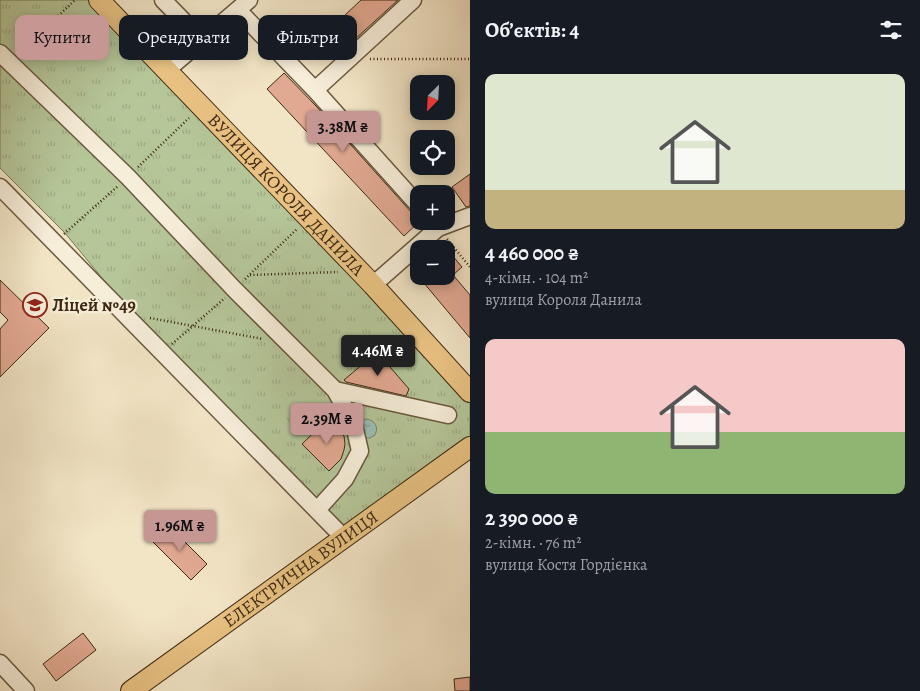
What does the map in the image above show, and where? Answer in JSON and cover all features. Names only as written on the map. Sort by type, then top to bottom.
[{"type":"main road","name":"ВУЛИЦЯ КОРОЛЯ ДАНИЛА","points":[[99,0],[373,285],[470,392]]},
{"type":"main road","name":"ЕЛЕКТРИЧНА ВУЛИЦЯ","points":[[131,691],[470,447]]},
{"type":"street","points":[[163,0],[178,15]]},
{"type":"street","points":[[357,52],[413,0]]},
{"type":"street","points":[[232,15],[244,5],[315,90],[410,196]]},
{"type":"street","points":[[5,58],[128,177],[235,290],[335,390],[354,426],[360,452],[345,479],[317,510]]},
{"type":"street","points":[[167,70],[179,60]]},
{"type":"street","points":[[315,90],[348,60]]},
{"type":"street","points":[[0,187],[344,538]]},
{"type":"street","points":[[455,220],[470,216]]},
{"type":"street","points":[[373,285],[430,230]]},
{"type":"street","points":[[335,390],[448,415]]},
{"type":"street","points":[[0,662],[26,691]]},
{"type":"path","points":[[5,58],[76,0]]},
{"type":"path","points":[[357,60],[470,59]]},
{"type":"path","points":[[439,230],[470,267]]},
{"type":"path","points":[[250,275],[338,272]]},
{"type":"path","points":[[124,314],[289,344]]},
{"type":"green space","points":[[0,0],[99,0],[119,21],[119,60],[156,60],[470,392],[470,447],[344,538],[163,352],[65,233],[0,168]]},
{"type":"water","points":[[366,419],[374,422],[376,427],[375,435],[370,438],[364,438],[359,424]]},
{"type":"building","points":[[361,0],[398,0],[357,37],[357,15],[345,15]]},
{"type":"building","points":[[284,73],[410,211],[410,230],[404,236],[267,89]]},
{"type":"building","points":[[470,174],[470,206],[466,207],[455,191],[455,185]]},
{"type":"building","points":[[455,259],[462,267],[455,273]]},
{"type":"building","points":[[455,277],[470,295],[470,338],[426,285],[455,285]]},
{"type":"building","points":[[0,280],[49,328],[0,377],[0,329],[8,320],[0,312]]},
{"type":"building","points":[[377,352],[409,389],[406,396],[344,380]]},
{"type":"building","points":[[328,419],[344,436],[345,444],[341,459],[329,471],[302,444]]},
{"type":"building","points":[[168,525],[207,564],[191,580],[152,541]]},
{"type":"building","points":[[83,633],[96,650],[56,681],[43,664]]},
{"type":"building","points":[[470,677],[470,691],[455,691],[454,679]]},
{"type":"place","name":"Ліцей №49","points":[[35,305]]}]
